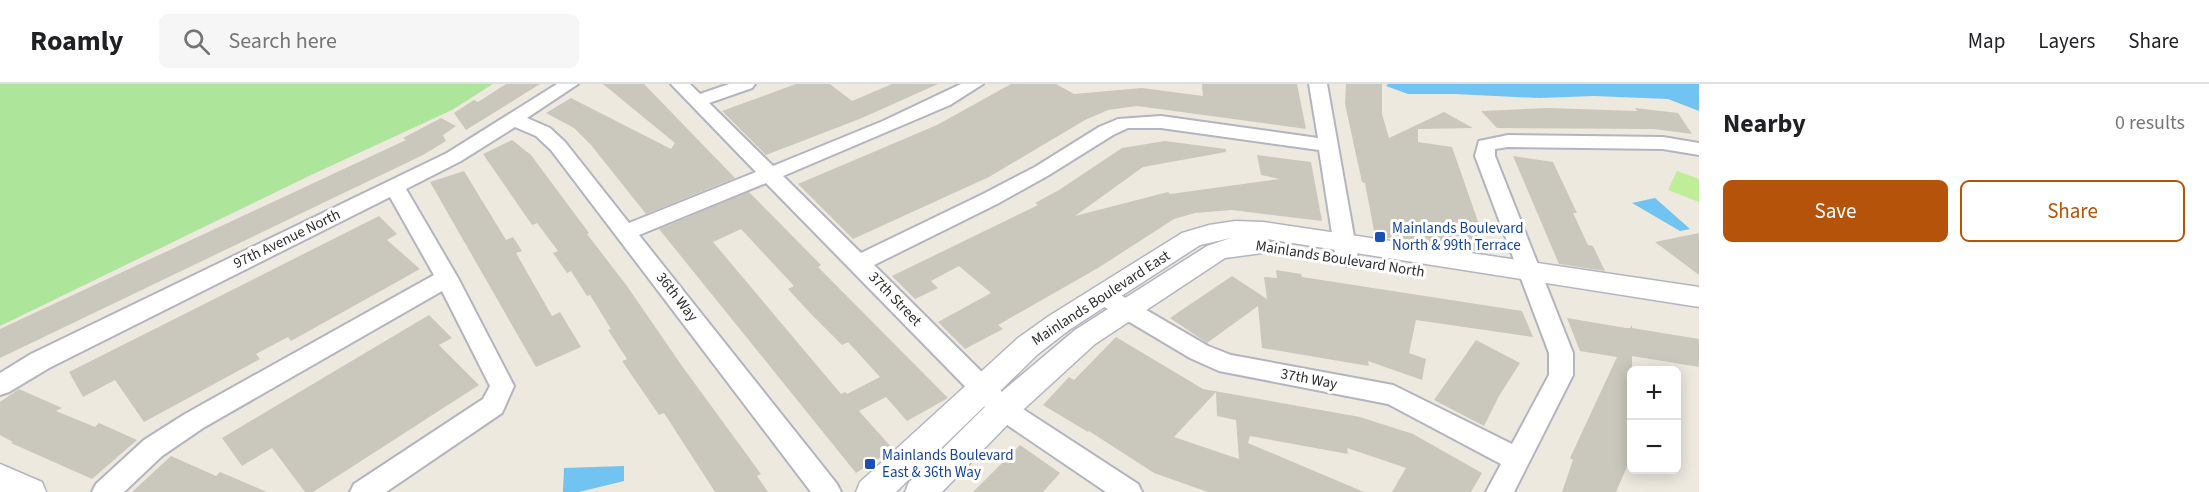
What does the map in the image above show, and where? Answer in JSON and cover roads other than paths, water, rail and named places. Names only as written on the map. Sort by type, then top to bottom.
[{"type":"street","name":"97th Avenue North","points":[[0,385],[40,361],[454,157],[569,84]]},
{"type":"street","name":"37th Street","points":[[680,84],[1004,409],[1128,492]]},
{"type":"street","points":[[698,101],[746,84]]},
{"type":"street","points":[[627,232],[912,115],[974,84]]},
{"type":"street","points":[[1318,84],[1346,250]]},
{"type":"street","name":"36th Way","points":[[513,119],[543,132],[558,146],[827,492]]},
{"type":"street","points":[[860,263],[1042,171],[1106,130],[1125,123],[1161,122],[1327,146]]},
{"type":"street","points":[[1500,492],[1561,375],[1561,353],[1485,156],[1486,145],[1508,141],[1663,143],[1699,149]]},
{"type":"street","points":[[364,492],[493,406],[502,386],[447,278],[394,186]]},
{"type":"street","name":"Mainlands Boulevard East","points":[[872,492],[1029,346],[1059,323],[1115,302],[1191,239],[1214,231],[1238,228],[1263,230],[1346,250]]},
{"type":"street","name":"Mainlands Boulevard North","points":[[1346,250],[1534,280],[1699,297]]},
{"type":"street","points":[[106,492],[153,448],[194,421],[447,278]]},
{"type":"street","name":"Mainlands Boulevard North","points":[[1534,280],[1699,316]]},
{"type":"street","points":[[921,492],[1004,409],[1085,337],[1115,302]]},
{"type":"street","name":"37th Way","points":[[1115,302],[1199,352],[1228,364],[1393,395],[1516,459]]},
{"type":"street","points":[[0,478],[30,492]]},
{"type":"water","points":[[1388,84],[1699,84],[1699,111],[1668,99],[1408,94],[1386,86]]},
{"type":"water","points":[[1655,198],[1690,229],[1680,231],[1632,203]]},
{"type":"water","points":[[624,466],[624,481],[579,492],[563,492],[564,468]]},
{"type":"place","name":"Mainlands Boulevard North & 99th Terrace","points":[[1380,237]]},
{"type":"place","name":"Mainlands Boulevard East & 36th Way","points":[[870,464]]}]
